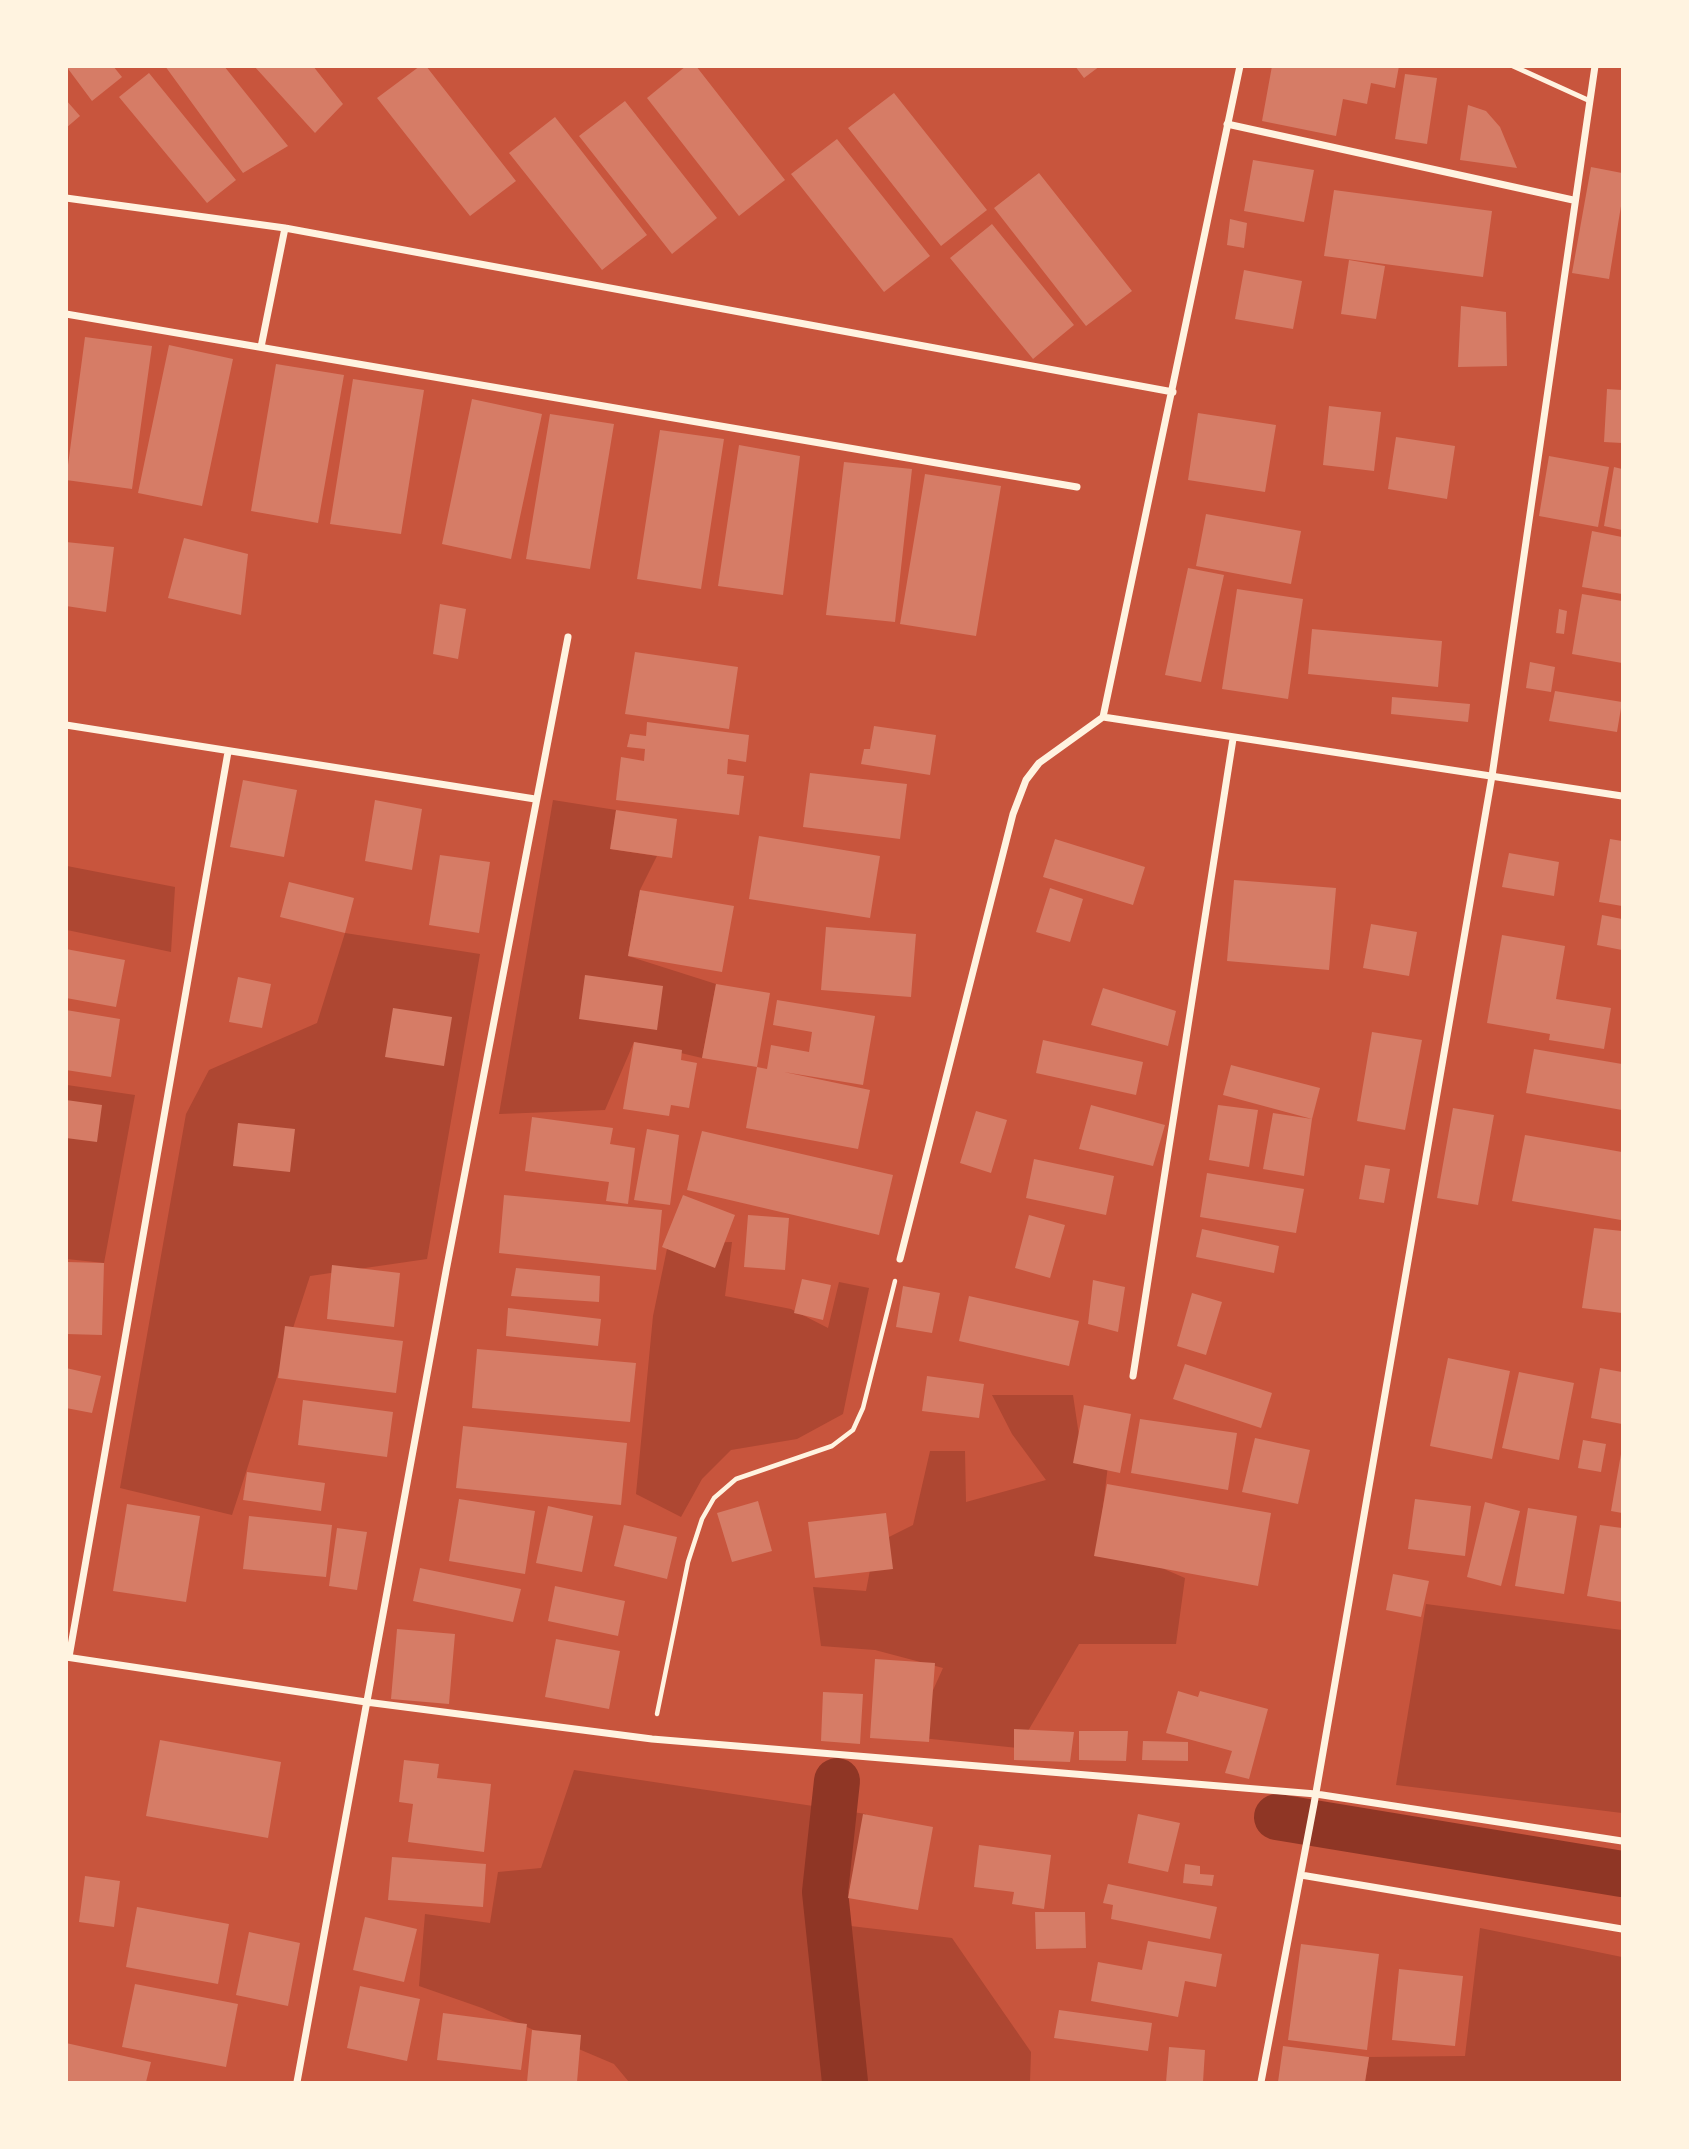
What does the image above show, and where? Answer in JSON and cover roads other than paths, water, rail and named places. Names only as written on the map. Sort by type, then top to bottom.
[{"type":"street","points":[[900,1259],[1013,814],[1027,780],[1039,763],[1103,717],[1240,66]]},
{"type":"street","points":[[1261,2082],[1316,1794],[1492,776],[1573,200],[1595,66]]},
{"type":"street","points":[[1227,124],[1573,200]]},
{"type":"street","points":[[66,198],[285,228],[1172,392]]},
{"type":"street","points":[[261,347],[285,228]]},
{"type":"street","points":[[66,314],[1077,487]]},
{"type":"street","points":[[297,2082],[535,799],[568,637]]},
{"type":"street","points":[[1103,717],[1233,739],[1622,796]]},
{"type":"street","points":[[66,725],[535,799]]},
{"type":"street","points":[[1133,1376],[1233,739]]},
{"type":"street","points":[[228,752],[68,1657],[366,1702],[652,1739],[1316,1794],[1622,1841]]},
{"type":"street","points":[[1301,1875],[1622,1929]]},
{"type":"lane","points":[[1513,66],[1590,100]]},
{"type":"waterway","points":[[837,1781],[825,1892],[845,2082]]},
{"type":"waterway","points":[[1277,1817],[1622,1874]]}]
